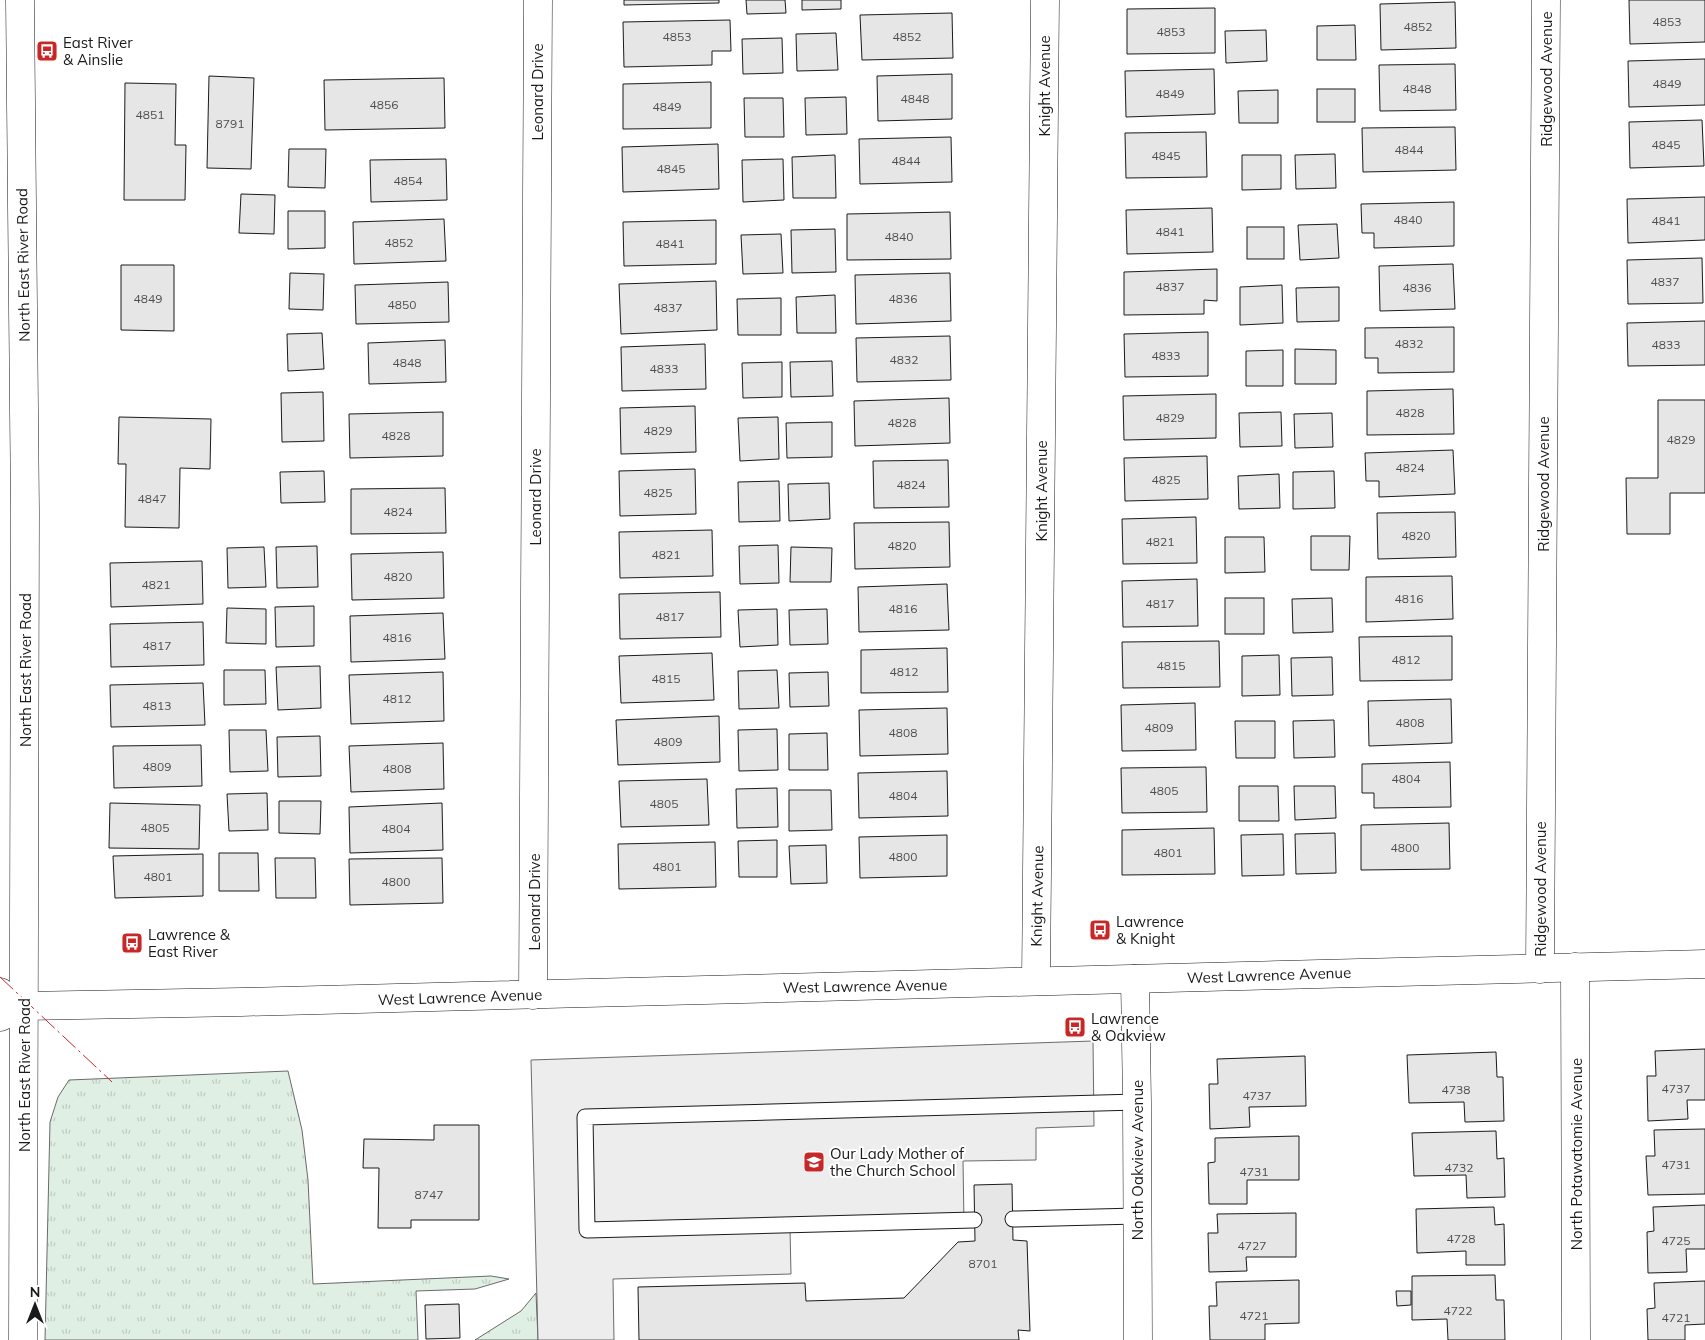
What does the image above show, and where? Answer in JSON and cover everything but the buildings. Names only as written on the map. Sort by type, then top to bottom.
[{"type":"street","name":"North East River Road","points":[[20,0],[25,512],[12,1011],[23,1340]]},
{"type":"street","name":"Leonard Drive","points":[[533,995],[538,0]]},
{"type":"street","name":"Knight Avenue","points":[[1036,981],[1045,0]]},
{"type":"street","name":"Ridgewood Avenue","points":[[1540,968],[1546,0]]},
{"type":"street","name":"West Lawrence Avenue","points":[[12,1011],[259,1002],[1705,964]]},
{"type":"street","name":"North Potawatomie Avenue","points":[[1575,967],[1576,1340]]},
{"type":"street","name":"North Oakview Avenue","points":[[1135,979],[1138,1340]]},
{"type":"street","points":[[0,992],[12,1011]]},
{"type":"lane","points":[[974,1220],[587,1230],[584,1117],[1137,1102]]},
{"type":"lane","points":[[1012,1219],[1137,1216]]},
{"type":"green space","points":[[288,1071],[302,1130],[308,1180],[313,1284],[491,1276],[509,1279],[475,1289],[416,1291],[418,1340],[45,1340],[50,1122],[58,1097],[69,1080]]},
{"type":"green space","points":[[536,1293],[538,1340],[475,1340],[521,1311]]},
{"type":"shaded area","name":"Our Lady Mother of the Church School","points":[[1093,1041],[1094,1126],[1036,1128],[1036,1160],[963,1161],[964,1224],[790,1228],[791,1274],[613,1279],[614,1340],[538,1340],[531,1060]]},
{"type":"power","points":[[0,977],[112,1082]]},
{"type":"place","name":"East River & Ainslie","points":[[47,51]]},
{"type":"place","name":"Lawrence & Knight","points":[[1100,930]]},
{"type":"place","name":"Lawrence & East River","points":[[132,943]]},
{"type":"place","name":"Lawrence & Oakview","points":[[1075,1027]]},
{"type":"place","name":"Our Lady Mother of the Church School","points":[[814,1162]]}]
